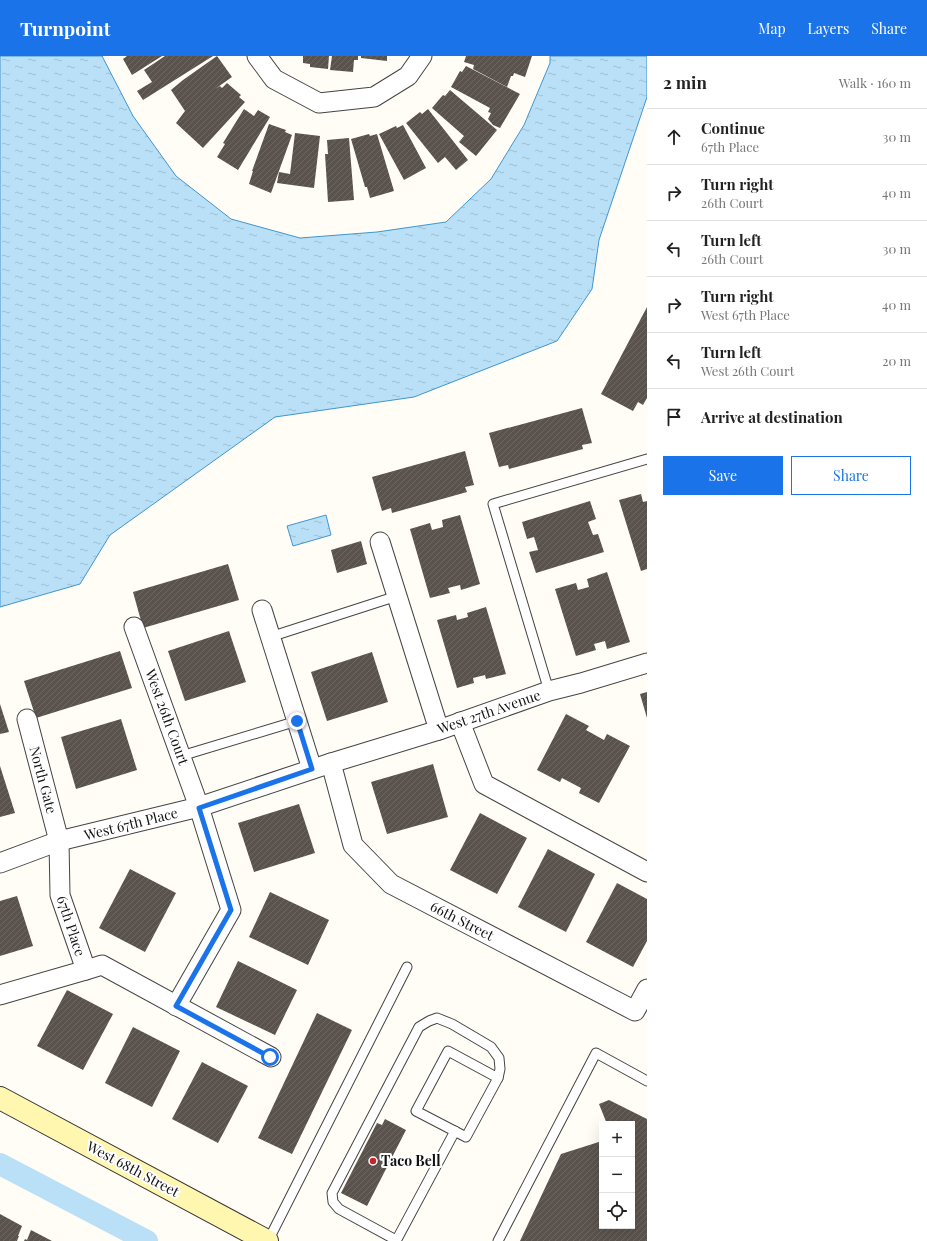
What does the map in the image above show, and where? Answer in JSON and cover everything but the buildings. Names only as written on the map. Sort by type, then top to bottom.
[{"type":"main road","name":"West 68th Street","points":[[0,1098],[267,1241]]},
{"type":"street","points":[[257,56],[274,79],[319,102],[374,97],[408,76],[422,56]]},
{"type":"street","points":[[380,542],[439,730]]},
{"type":"street","points":[[262,610],[312,769]]},
{"type":"street","name":"West 26th Court","points":[[134,627],[199,808],[231,910],[176,1006]]},
{"type":"street","name":"West 27th Avenue","points":[[331,763],[439,730],[549,691],[581,683],[647,662]]},
{"type":"street","name":"North Gate","points":[[27,719],[59,841]]},
{"type":"street","points":[[460,722],[484,784],[647,872]]},
{"type":"street","name":"West 67th Place","points":[[0,863],[59,841],[199,808],[331,763]]},
{"type":"street","name":"66th Street","points":[[331,763],[354,846],[391,884],[634,1011],[647,989]]},
{"type":"street","name":"67th Place","points":[[59,841],[60,895],[86,970],[102,965],[270,1057]]},
{"type":"street","points":[[0,995],[86,970]]},
{"type":"lane","points":[[549,691],[493,504],[647,459]]},
{"type":"lane","points":[[270,637],[397,596]]},
{"type":"lane","points":[[181,756],[297,721]]},
{"type":"lane","points":[[267,1241],[407,967]]},
{"type":"lane","points":[[455,1131],[396,1240],[339,1209],[333,1202],[332,1193],[419,1027],[428,1021],[437,1018],[452,1024],[491,1047],[499,1058],[500,1068],[498,1078],[466,1137],[455,1131],[416,1110],[448,1051],[498,1078]]},
{"type":"lane","points":[[498,1241],[596,1053],[647,1081]]},
{"type":"water","points":[[0,56],[102,56],[133,116],[176,176],[231,219],[300,238],[377,232],[446,222],[491,179],[524,125],[550,63],[550,56],[647,56],[647,97],[599,240],[592,289],[557,341],[414,397],[275,417],[110,535],[80,584],[0,607]]},
{"type":"water","points":[[326,515],[331,535],[293,546],[287,526]]},
{"type":"waterway","points":[[0,1164],[147,1241]]},
{"type":"place","name":"Taco Bell","points":[[373,1161]]},
{"type":"route","points":[[270,1057],[176,1006],[231,910],[199,808],[312,769],[297,721]]}]
